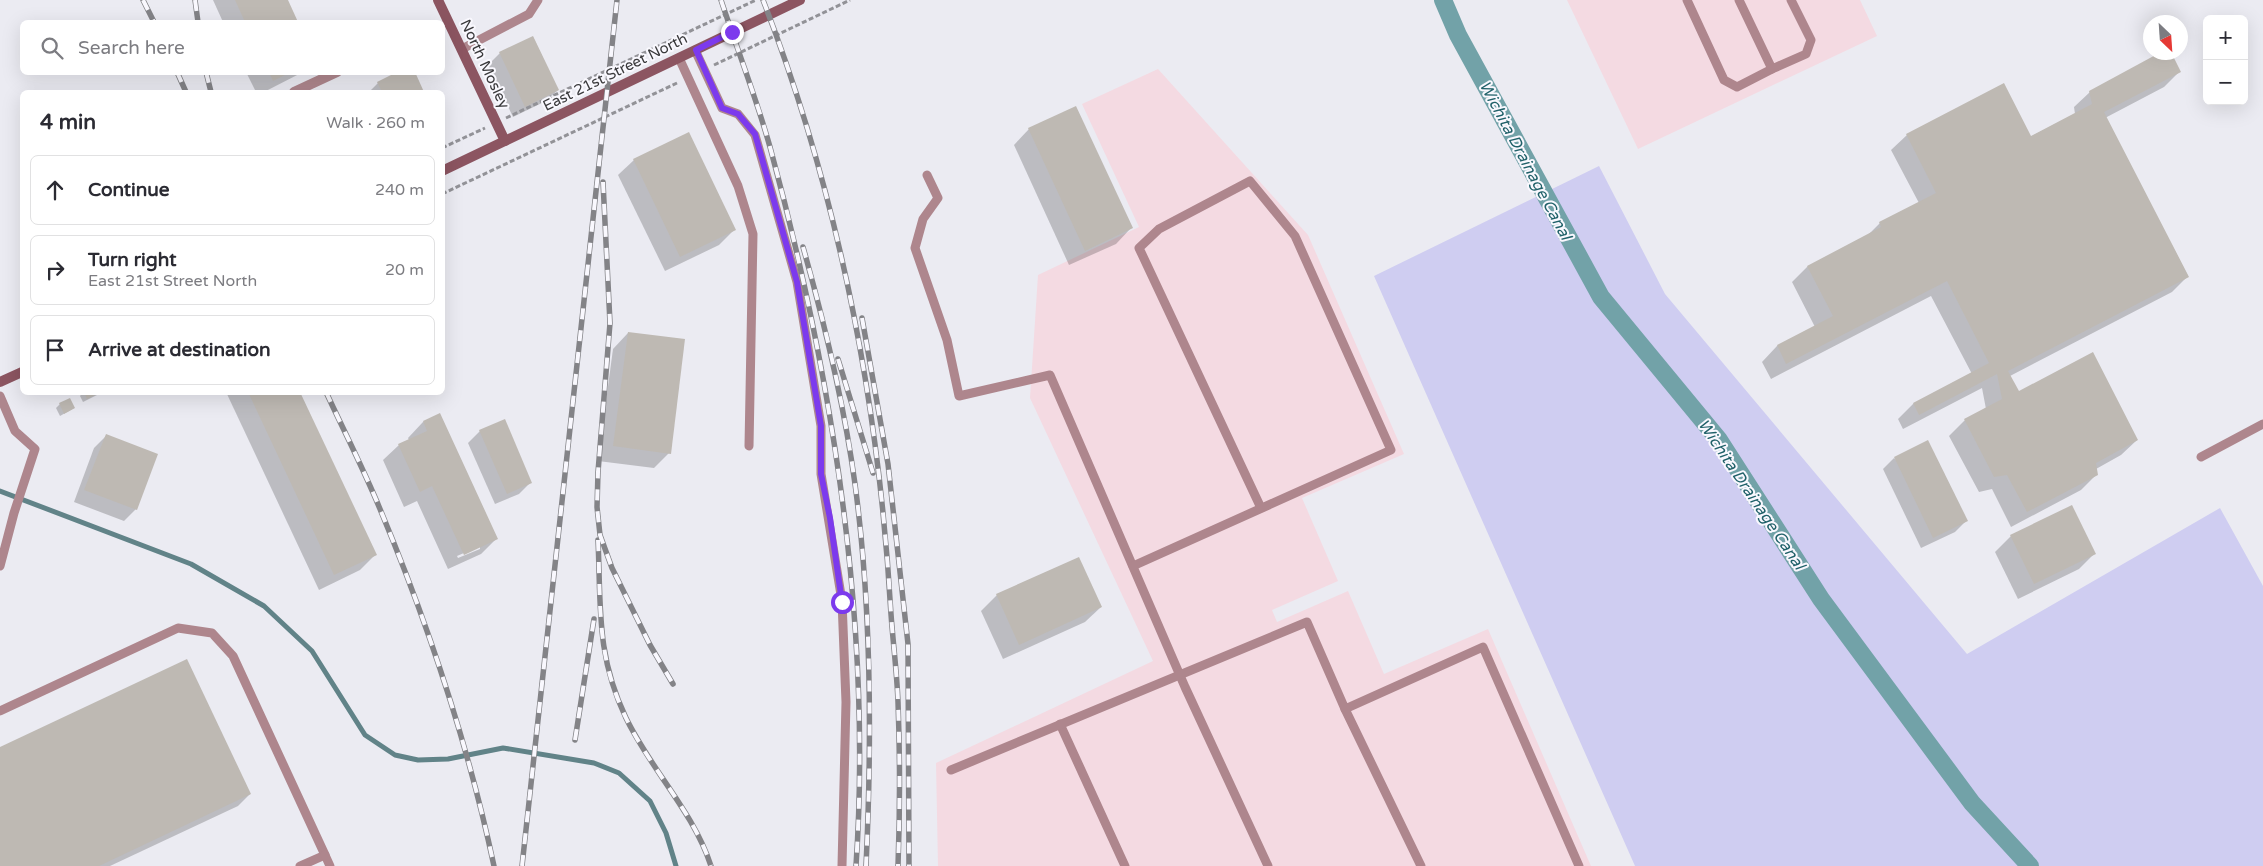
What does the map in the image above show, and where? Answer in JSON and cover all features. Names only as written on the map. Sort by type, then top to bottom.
[{"type":"main road","name":"North Mosley","points":[[438,0],[444,20]]},
{"type":"main road","name":"East 21st Street North","points":[[445,170],[800,0]]},
{"type":"main road","name":"North Mosley","points":[[445,22],[462,49],[505,141]]},
{"type":"main road","points":[[0,382],[20,373]]},
{"type":"street","points":[[298,90],[331,75]]},
{"type":"lane","points":[[462,49],[529,14],[538,0]]},
{"type":"lane","points":[[1686,0],[1724,80],[1737,87],[1806,54],[1810,40],[1791,0]]},
{"type":"lane","points":[[1739,0],[1772,69]]},
{"type":"lane","points":[[696,50],[722,108],[738,114],[755,134],[797,282],[821,426],[821,474],[830,518],[842,602],[846,702],[842,866]]},
{"type":"lane","points":[[679,58],[738,186],[753,234],[749,446]]},
{"type":"lane","points":[[927,176],[938,198],[923,219],[915,248],[947,340],[959,396],[1050,375],[1179,674],[1268,866]]},
{"type":"lane","points":[[1133,566],[1391,450],[1294,236],[1250,181],[1159,229],[1139,248],[1261,508]]},
{"type":"lane","points":[[0,396],[15,431],[35,450],[14,513],[0,566]]},
{"type":"lane","points":[[2201,456],[2263,424]]},
{"type":"lane","points":[[951,770],[1307,622],[1345,709],[1421,866]]},
{"type":"lane","points":[[0,711],[178,628],[212,632],[233,656],[330,866]]},
{"type":"lane","points":[[1345,709],[1483,647],[1579,866]]},
{"type":"lane","points":[[1060,724],[1125,866]]},
{"type":"lane","points":[[300,866],[325,855]]},
{"type":"path","points":[[445,147],[756,0]]},
{"type":"path","points":[[704,69],[850,0]]},
{"type":"path","points":[[445,193],[688,77]]},
{"type":"shaded area","points":[[1567,0],[1860,0],[1877,36],[1638,149]]},
{"type":"shaded area","points":[[1158,69],[1308,235],[1404,454],[1302,498],[1338,581],[1272,610],[1277,622],[1348,591],[1384,674],[1488,629],[1591,866],[938,866],[936,763],[1153,661],[1030,398],[1038,275],[1139,227],[1082,104]]},
{"type":"shaded area","points":[[1599,166],[1665,294],[1967,654],[2220,508],[2263,586],[2263,866],[1635,866],[1374,276]]},
{"type":"building","points":[[235,0],[288,0],[297,20],[244,20]]},
{"type":"building","points":[[533,36],[559,90],[525,107],[499,52]]},
{"type":"building","points":[[2146,60],[2175,60],[2181,72],[2104,112],[2189,277],[2008,371],[2019,391],[2093,352],[2138,440],[2096,463],[2098,475],[2027,512],[2007,475],[1994,477],[1964,419],[2002,399],[1997,374],[1919,415],[1913,403],[1989,363],[1947,281],[1786,364],[1777,345],[1833,316],[1807,266],[1881,227],[1879,222],[1936,193],[1906,134],[2004,83],[2031,136],[2092,104],[2089,91]]},
{"type":"building","points":[[270,75],[285,75],[273,81]]},
{"type":"building","points":[[391,75],[416,75],[423,90],[381,90],[377,82]]},
{"type":"building","points":[[1076,106],[1133,228],[1085,251],[1028,128]]},
{"type":"building","points":[[689,132],[736,230],[680,257],[633,159]]},
{"type":"building","points":[[628,332],[685,339],[671,454],[613,446]]},
{"type":"building","points":[[85,395],[95,395],[87,399]]},
{"type":"building","points":[[249,395],[301,395],[377,555],[334,575]]},
{"type":"building","points":[[70,398],[75,408],[64,414],[59,403]]},
{"type":"building","points":[[440,413],[498,539],[464,555],[432,486],[420,492],[398,444],[427,431],[423,421]]},
{"type":"building","points":[[505,419],[532,483],[507,494],[479,430]]},
{"type":"building","points":[[106,434],[158,454],[137,510],[84,490]]},
{"type":"building","points":[[1928,440],[1968,521],[1933,538],[1894,457]]},
{"type":"building","points":[[2072,505],[2096,554],[2034,584],[2010,535]]},
{"type":"building","points":[[1079,557],[1102,607],[1019,645],[996,594]]},
{"type":"building","points":[[187,659],[251,794],[99,866],[0,866],[0,747]]},
{"type":"waterway","name":"Wichita Drainage Canal","points":[[1443,0],[1458,35],[1601,297],[1719,440],[1821,599],[1972,803],[2030,866]]},
{"type":"waterway","points":[[0,491],[191,564],[264,606],[312,651],[365,735],[395,755],[418,760],[448,759],[503,748],[594,763],[619,773],[650,801],[666,833],[676,866]]},
{"type":"railway","points":[[143,0],[153,20]]},
{"type":"railway","points":[[195,0],[198,20]]},
{"type":"railway","points":[[522,866],[617,0]]},
{"type":"railway","points":[[721,0],[753,91],[770,147],[812,323],[829,413],[843,504],[852,594],[858,685],[859,776],[856,866]]},
{"type":"railway","points":[[763,0],[790,74],[834,225],[865,379],[877,457],[897,680],[899,722],[898,866]]},
{"type":"railway","points":[[178,75],[185,90]]},
{"type":"railway","points":[[207,75],[210,90]]},
{"type":"railway","points":[[603,182],[610,323],[598,472],[597,507],[600,535],[612,568],[650,645],[673,684]]},
{"type":"railway","points":[[803,247],[840,394],[851,454],[861,531],[868,627],[870,723],[866,866]]},
{"type":"railway","points":[[862,318],[888,464],[908,644],[909,866]]},
{"type":"railway","points":[[838,359],[873,473]]},
{"type":"railway","points":[[327,395],[380,509],[430,640],[472,775],[494,866]]},
{"type":"railway","points":[[598,540],[602,630],[609,673],[616,695],[636,737],[694,827],[711,866]]},
{"type":"railway","points":[[575,740],[594,619]]},
{"type":"route","points":[[732,32],[696,50],[722,108],[738,114],[755,134],[797,282],[821,426],[821,474],[830,518],[842,602]]}]
